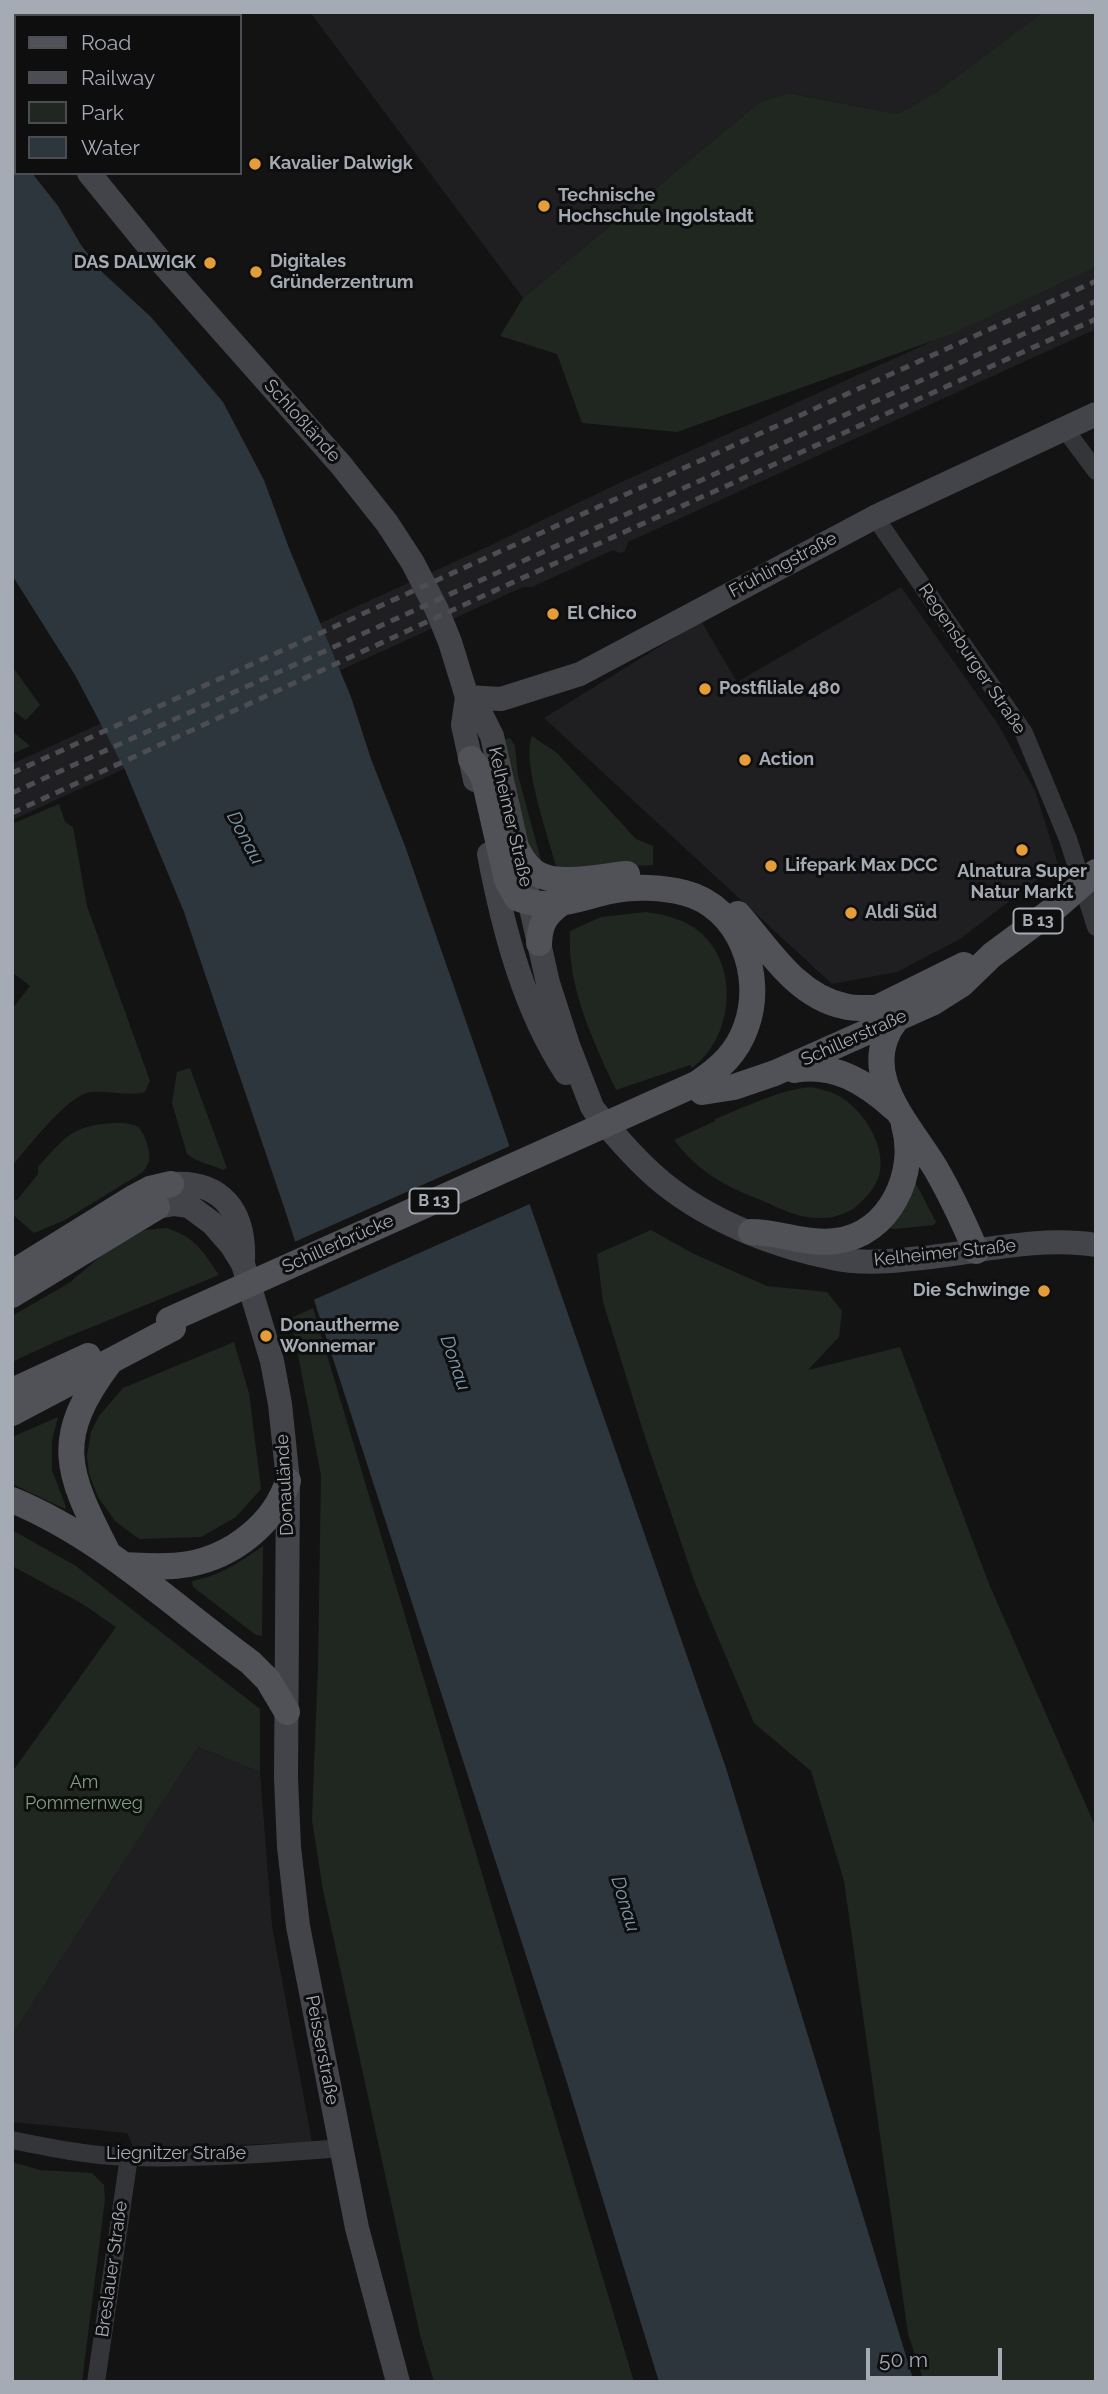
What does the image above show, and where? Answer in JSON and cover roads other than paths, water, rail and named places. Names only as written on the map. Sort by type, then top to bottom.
[{"type":"main road","points":[[471,759],[485,783],[511,891],[517,898],[529,903],[560,904],[611,891],[675,891],[713,906],[735,929],[743,945],[751,979],[751,1012],[743,1035],[730,1056],[700,1087]]},
{"type":"main road","points":[[518,852],[528,867],[544,877],[563,880],[636,874],[667,875],[714,892],[737,913],[800,985],[813,995],[844,1007],[886,1014],[882,1069],[907,1143],[906,1171],[890,1208],[874,1226],[837,1241],[820,1242],[771,1232],[751,1232]]},
{"type":"main road","name":"Schillerstraße","points":[[700,1087],[734,1087],[775,1073],[886,1014],[949,971],[992,955],[1089,879]]},
{"type":"main road","points":[[539,943],[544,918],[560,904]]},
{"type":"main road","name":"Schillerstraße","points":[[700,1087],[886,1014]]},
{"type":"main road","points":[[775,1073],[813,1068],[840,1072],[875,1091],[898,1114],[946,1186],[976,1251]]},
{"type":"main road","name":"Schillerbrücke","points":[[101,1359],[171,1324],[700,1087]]},
{"type":"main road","points":[[12,1273],[133,1198],[150,1189],[171,1184]]},
{"type":"main road","points":[[12,1295],[157,1207]]},
{"type":"main road","points":[[12,1378],[73,1354],[101,1359],[97,1380],[82,1406],[70,1445],[72,1467],[79,1491],[116,1558]]},
{"type":"main road","name":"B 13","points":[[12,1391],[101,1359]]},
{"type":"main road","name":"B 13","points":[[12,1413],[101,1359]]},
{"type":"main road","points":[[116,1558],[170,1567],[191,1564],[229,1549],[278,1506],[288,1480]]},
{"type":"main road","points":[[12,1500],[36,1510],[116,1558],[250,1662],[268,1680],[287,1712]]},
{"type":"street","name":"Schloßlände","points":[[91,175],[163,264],[341,465],[387,523],[413,563],[437,610],[467,697]]},
{"type":"street","name":"Frühlingstraße","points":[[467,697],[501,699],[580,674],[875,517],[1096,414]]},
{"type":"street","points":[[1064,428],[1096,471]]},
{"type":"street","name":"Regensburger Straße","points":[[875,517],[1024,733],[1089,879],[1096,927]]},
{"type":"street","name":"Kelheimer Straße","points":[[467,697],[463,725],[498,898],[525,986],[552,1050],[571,1081],[644,1167],[665,1185],[705,1211],[775,1242],[839,1259],[887,1261],[1030,1244],[1096,1245]]},
{"type":"street","name":"Kelheimer Straße","points":[[467,697],[478,708],[492,736],[557,1015],[592,1107]]},
{"type":"street","points":[[171,1184],[206,1186],[225,1201],[240,1227],[244,1245],[243,1264]]},
{"type":"street","points":[[157,1207],[189,1206],[222,1233],[243,1264]]},
{"type":"street","name":"Donaulände","points":[[243,1264],[272,1361],[280,1404],[288,1480],[287,1712]]},
{"type":"street","name":"Peisserstraße","points":[[287,1712],[289,1847],[298,1926],[357,2228],[398,2382]]},
{"type":"street","name":"Liegnitzer Straße","points":[[12,2140],[70,2151],[129,2157],[242,2155],[341,2148]]},
{"type":"street","name":"Breslauer Straße","points":[[96,2382],[129,2157]]},
{"type":"water","name":"Donau","points":[[12,149],[14,175],[34,175],[102,272],[151,317],[223,402],[264,480],[289,548],[351,697],[371,759],[405,846],[726,1768],[914,2382],[659,2382],[564,2073],[284,1207],[184,912],[125,770],[75,675],[12,575]]},
{"type":"railway","points":[[12,773],[1096,281]]},
{"type":"railway","points":[[12,793],[1096,301]]},
{"type":"railway","points":[[12,813],[507,585],[1096,319]]},
{"type":"place","name":"Kavalier Dalwigk","points":[[255,164]]},
{"type":"place","name":"Technische Hochschule Ingolstadt","points":[[544,206]]},
{"type":"place","name":"DAS DALWIGK","points":[[210,263]]},
{"type":"place","name":"Digitales Gründerzentrum","points":[[256,272]]},
{"type":"place","name":"El Chico","points":[[553,614]]},
{"type":"place","name":"Postfiliale 480","points":[[705,689]]},
{"type":"place","name":"Action","points":[[745,760]]},
{"type":"place","name":"Alnatura Super Natur Markt","points":[[1022,850]]},
{"type":"place","name":"Lifepark Max DCC","points":[[771,866]]},
{"type":"place","name":"Aldi Süd","points":[[851,913]]},
{"type":"place","name":"Die Schwinge","points":[[1044,1291]]},
{"type":"place","name":"Donautherme Wonnemar","points":[[266,1336]]},
{"type":"park label","name":"Am Pommernweg","points":[[84,1793]]}]
